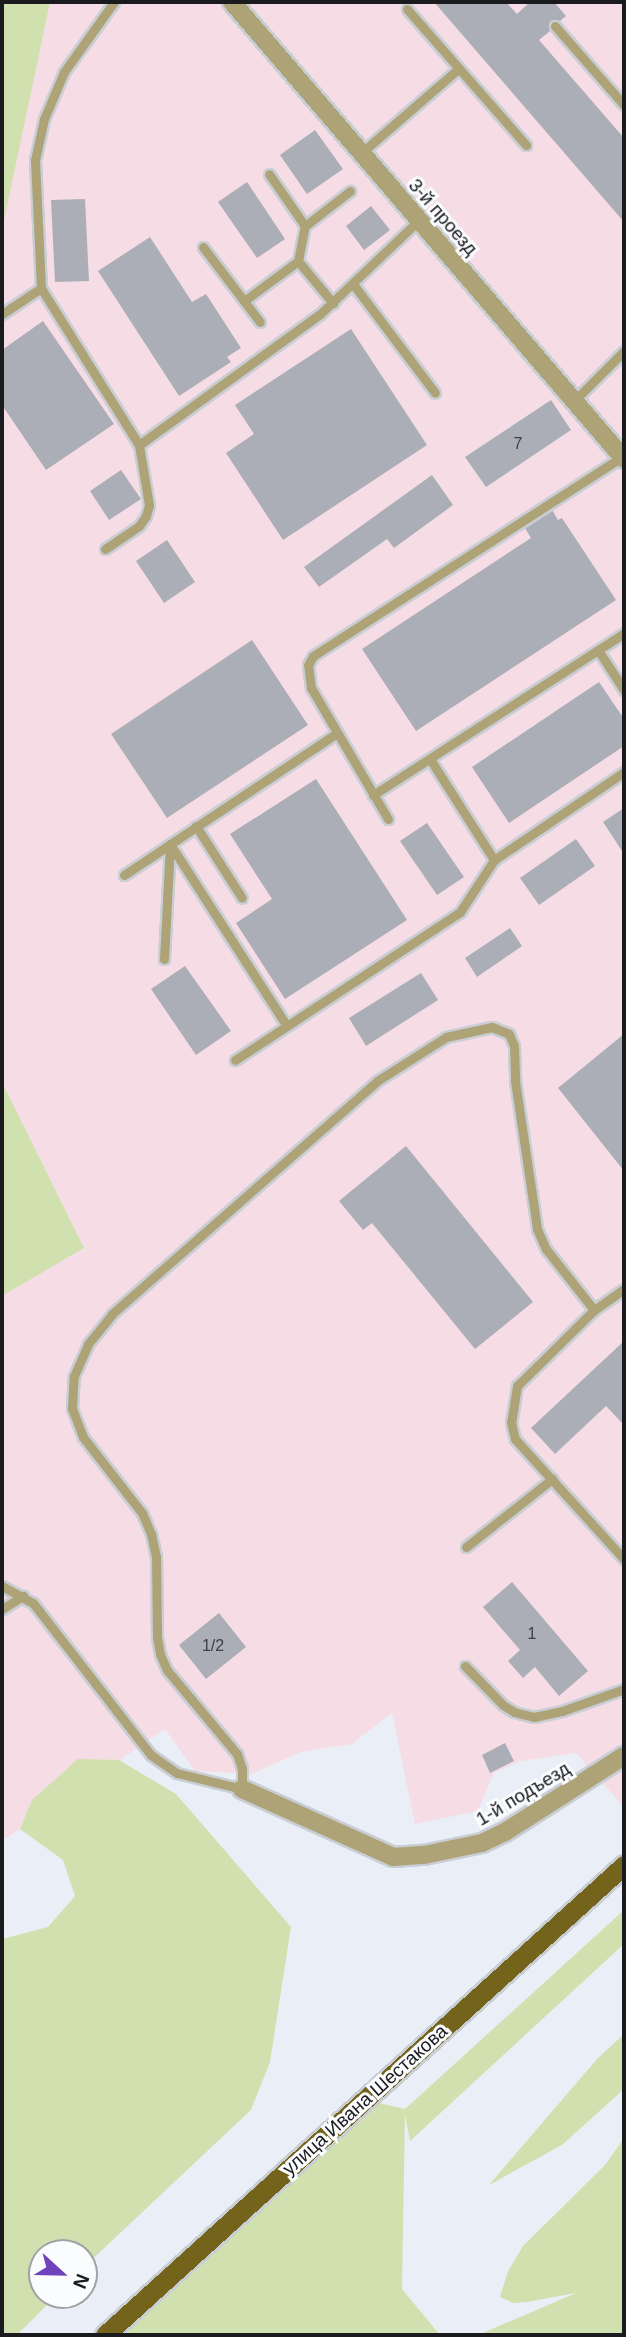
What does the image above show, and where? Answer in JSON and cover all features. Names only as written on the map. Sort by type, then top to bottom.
[{"type":"main road","name":"улица Ивана Шестакова","points":[[105,2335],[624,1865]]},
{"type":"street","name":"3-й проезд","points":[[232,2],[623,458]]},
{"type":"street","name":"1-й подъезд","points":[[242,1789],[393,1857],[424,1855],[482,1843],[505,1832],[624,1756]]},
{"type":"lane","points":[[105,549],[139,526],[146,516],[149,505],[139,445],[41,288],[35,160],[44,119],[76,51],[114,2]]},
{"type":"lane","points":[[407,9],[526,145]]},
{"type":"lane","points":[[555,26],[624,105]]},
{"type":"lane","points":[[360,154],[458,69]]},
{"type":"lane","points":[[269,174],[305,226]]},
{"type":"lane","points":[[244,301],[298,261],[305,226],[350,191]]},
{"type":"lane","points":[[139,445],[226,384],[333,303],[418,221]]},
{"type":"lane","points":[[203,247],[260,322]]},
{"type":"lane","points":[[298,261],[333,303]]},
{"type":"lane","points":[[353,284],[435,393]]},
{"type":"lane","points":[[2,314],[41,288]]},
{"type":"lane","points":[[575,400],[624,351]]},
{"type":"lane","points":[[388,819],[311,688],[308,665],[313,656],[623,458]]},
{"type":"lane","points":[[373,795],[624,634]]},
{"type":"lane","points":[[598,650],[624,690]]},
{"type":"lane","points":[[124,875],[337,733]]},
{"type":"lane","points":[[430,759],[494,860]]},
{"type":"lane","points":[[235,1060],[460,912],[494,860],[624,772]]},
{"type":"lane","points":[[196,827],[242,898]]},
{"type":"lane","points":[[164,959],[170,844]]},
{"type":"lane","points":[[170,844],[287,1026]]},
{"type":"lane","points":[[2,1586],[33,1603],[151,1755],[177,1773],[242,1789],[242,1769],[237,1754],[167,1670],[160,1654],[157,1637],[156,1557],[142,1513],[83,1437],[72,1409],[74,1376],[88,1344],[112,1314],[377,1081],[446,1037],[469,1029],[492,1027],[509,1034],[514,1046],[515,1081],[537,1229],[546,1250],[594,1310]]},
{"type":"lane","points":[[624,1289],[594,1310],[517,1386],[511,1422],[516,1439],[624,1559]]},
{"type":"lane","points":[[466,1546],[552,1479]]},
{"type":"lane","points":[[2,1609],[23,1596]]},
{"type":"lane","points":[[465,1666],[503,1705],[514,1712],[534,1717],[562,1712],[624,1689]]},
{"type":"shaded area","points":[[2,2],[624,2],[624,1807],[576,1753],[521,1761],[494,1773],[478,1811],[415,1824],[392,1713],[352,1744],[301,1752],[252,1774],[195,1771],[165,1729],[2,1841],[2,1295],[84,1248],[2,1082]]},
{"type":"green space","points":[[2,2],[50,2],[2,230]]},
{"type":"green space","points":[[2,1082],[84,1248],[2,1296]]},
{"type":"green space","points":[[78,1759],[119,1760],[176,1794],[291,1927],[270,2062],[251,2110],[98,2254],[98,2239],[28,2239],[28,2309],[43,2309],[17,2335],[2,2335],[2,1939],[48,1927],[75,1896],[63,1860],[20,1829],[32,1800]]},
{"type":"green space","points":[[624,1910],[624,1944],[410,2141],[405,2115],[402,2289],[440,2335],[122,2335],[379,2103],[405,2109]]},
{"type":"green space","points":[[624,2034],[624,2089],[562,2145],[489,2185],[597,2059]]},
{"type":"green space","points":[[624,2138],[624,2335],[478,2335],[576,2293],[513,2303],[500,2297],[508,2271],[523,2246],[605,2165]]},
{"type":"building","points":[[434,2],[506,2],[517,14],[530,2],[554,2],[566,16],[560,21],[550,21],[550,31],[539,40],[624,138],[624,222]]},
{"type":"building","points":[[315,130],[343,169],[307,194],[280,155]]},
{"type":"building","points":[[247,182],[285,239],[257,258],[218,202]]},
{"type":"building","points":[[85,199],[89,281],[55,282],[51,200]]},
{"type":"building","points":[[371,206],[390,230],[364,250],[346,226]]},
{"type":"building","points":[[150,237],[192,302],[206,294],[241,348],[227,357],[231,362],[179,396],[98,271]]},
{"type":"building","points":[[43,321],[114,424],[46,470],[2,405],[2,350]]},
{"type":"building","points":[[351,329],[427,445],[283,540],[226,453],[254,434],[235,405]]},
{"type":"building","points":[[551,400],[571,430],[486,487],[465,457]]},
{"type":"building","points":[[121,470],[141,499],[109,520],[90,491]]},
{"type":"building","points":[[432,475],[453,505],[394,548],[387,539],[319,587],[304,567]]},
{"type":"building","points":[[552,510],[558,520],[562,518],[616,600],[416,731],[362,649],[531,538],[525,528]]},
{"type":"building","points":[[167,540],[195,582],[164,603],[136,561]]},
{"type":"building","points":[[252,640],[308,725],[167,818],[111,734]]},
{"type":"building","points":[[599,682],[624,719],[624,746],[509,823],[472,767]]},
{"type":"building","points":[[316,779],[407,920],[285,999],[236,923],[272,899],[230,834]]},
{"type":"building","points":[[624,808],[624,854],[603,822]]},
{"type":"building","points":[[427,823],[464,877],[437,895],[400,841]]},
{"type":"building","points":[[576,839],[595,866],[539,905],[520,878]]},
{"type":"building","points":[[510,928],[522,946],[477,977],[465,958]]},
{"type":"building","points":[[185,966],[231,1031],[196,1055],[151,989]]},
{"type":"building","points":[[421,973],[438,1000],[366,1046],[349,1018]]},
{"type":"building","points":[[624,1034],[624,1171],[558,1088]]},
{"type":"building","points":[[406,1146],[533,1302],[475,1349],[372,1223],[363,1230],[339,1201]]},
{"type":"building","points":[[624,1341],[624,1425],[606,1406],[555,1454],[531,1428]]},
{"type":"building","points":[[512,1582],[588,1671],[559,1696],[535,1667],[523,1678],[508,1661],[520,1650],[483,1607]]},
{"type":"building","points":[[219,1613],[246,1647],[206,1679],[179,1645]]},
{"type":"building","points":[[505,1743],[514,1761],[490,1773],[482,1755]]}]
